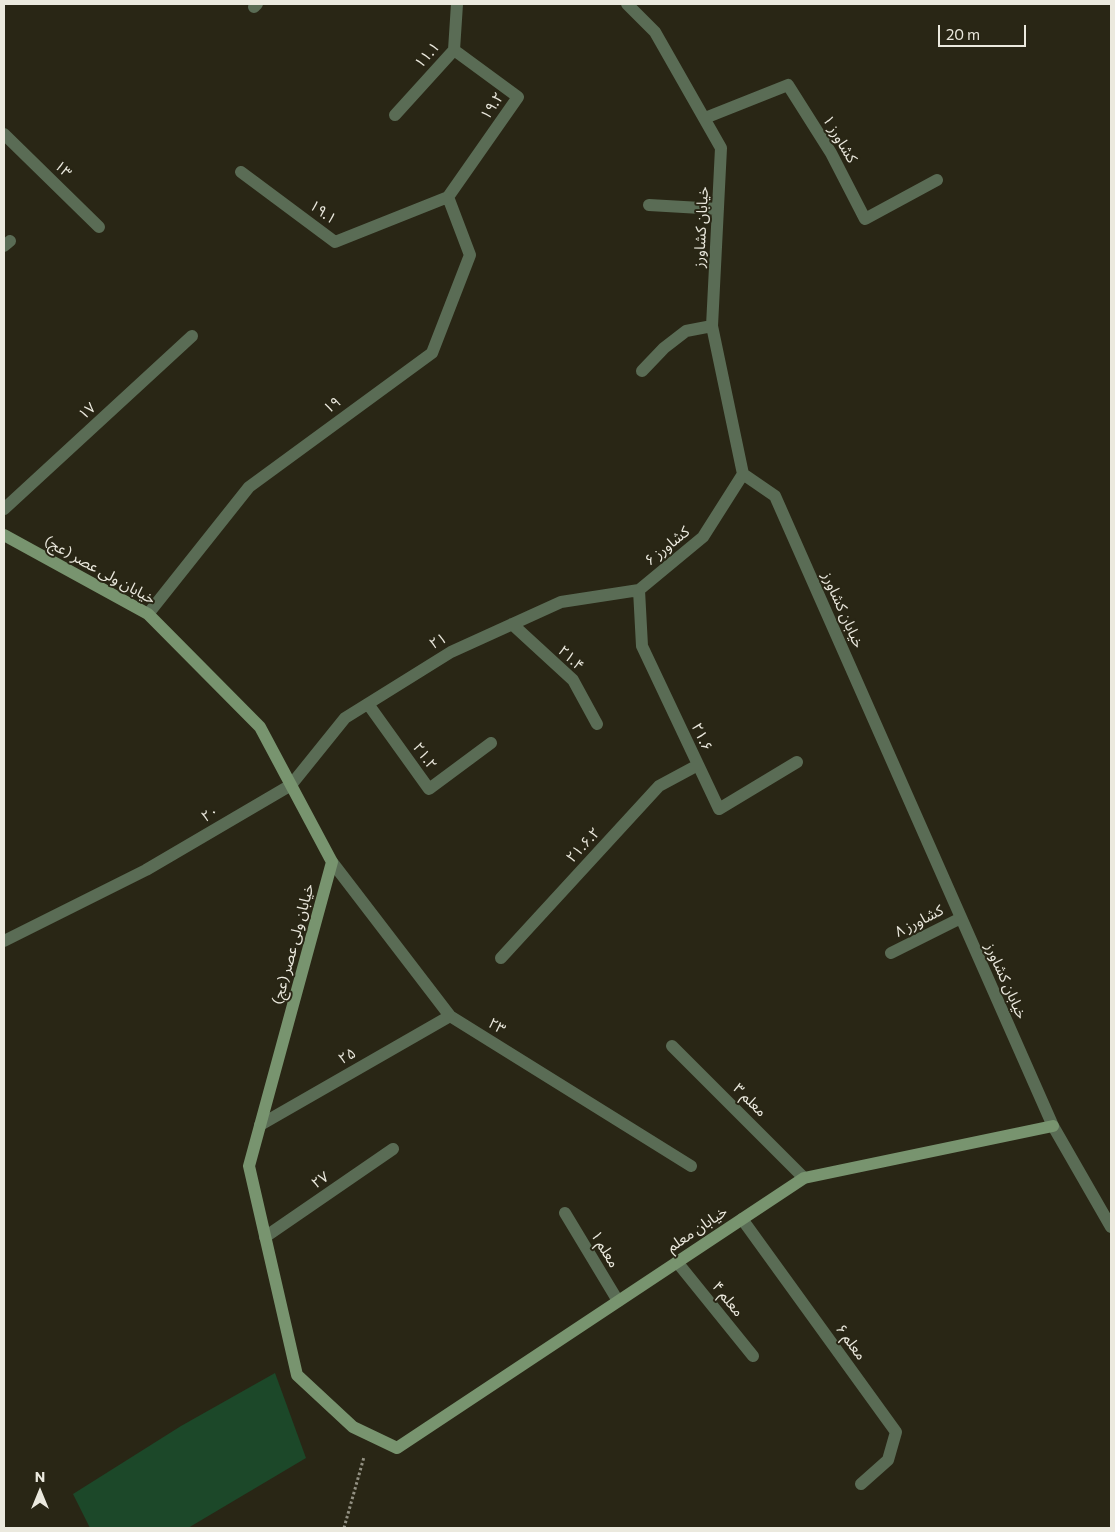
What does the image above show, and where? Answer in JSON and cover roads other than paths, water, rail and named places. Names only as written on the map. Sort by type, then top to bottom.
[{"type":"street","name":"۱۱.۱","points":[[395,115],[454,50],[457,4]]},
{"type":"street","name":"خیابان کشاورز","points":[[627,4],[655,32],[721,148],[712,326],[743,474],[774,496],[1053,1126],[1111,1228]]},
{"type":"street","name":"۱۹.۲","points":[[448,197],[518,97],[454,50]]},
{"type":"street","name":"۱ کشاورز","points":[[705,118],[788,85],[832,153],[865,219],[937,180]]},
{"type":"street","name":"۱۳","points":[[4,134],[99,227]]},
{"type":"street","name":"۱۹.۱","points":[[241,172],[335,242],[448,197]]},
{"type":"street","name":"۱۹","points":[[148,614],[249,487],[432,352],[470,255],[448,197]]},
{"type":"street","points":[[649,206],[718,209]]},
{"type":"street","points":[[642,370],[664,348],[686,331],[712,326]]},
{"type":"street","name":"۱۷","points":[[4,509],[192,336]]},
{"type":"street","name":"۶ کشاورز","points":[[639,590],[703,538],[743,474]]},
{"type":"street","name":"خیابان ولی عصر (عج)","points":[[4,535],[148,614],[260,727],[332,862],[248,1166],[297,1375],[354,1427],[397,1448]]},
{"type":"street","name":"۲۱","points":[[291,785],[345,718],[451,652],[561,602],[639,590]]},
{"type":"street","name":"۲۱.۶","points":[[639,590],[642,646],[719,809],[797,762]]},
{"type":"street","name":"۲۱.۴","points":[[512,624],[573,680],[597,724]]},
{"type":"street","name":"۲۱.۲","points":[[368,704],[429,789],[491,743]]},
{"type":"street","name":"۲۱.۶.۲","points":[[501,958],[659,786],[698,765]]},
{"type":"street","name":"۲۰","points":[[4,941],[146,870],[291,785]]},
{"type":"street","name":"۲۳","points":[[332,862],[450,1016],[690,1166]]},
{"type":"street","name":"۸ کشاورز","points":[[892,953],[961,918]]},
{"type":"street","name":"۲۵","points":[[260,1125],[450,1016]]},
{"type":"street","name":"۳ معلم","points":[[672,1046],[804,1178]]},
{"type":"street","name":"خیابان معلم","points":[[397,1448],[804,1178],[1053,1126]]},
{"type":"street","name":"۲۷","points":[[265,1237],[393,1149]]},
{"type":"street","name":"۱ معلم","points":[[565,1213],[618,1301]]},
{"type":"street","name":"۶ معلم","points":[[742,1219],[896,1432],[888,1460],[862,1484]]},
{"type":"street","name":"۴ معلم","points":[[677,1262],[753,1356]]}]
